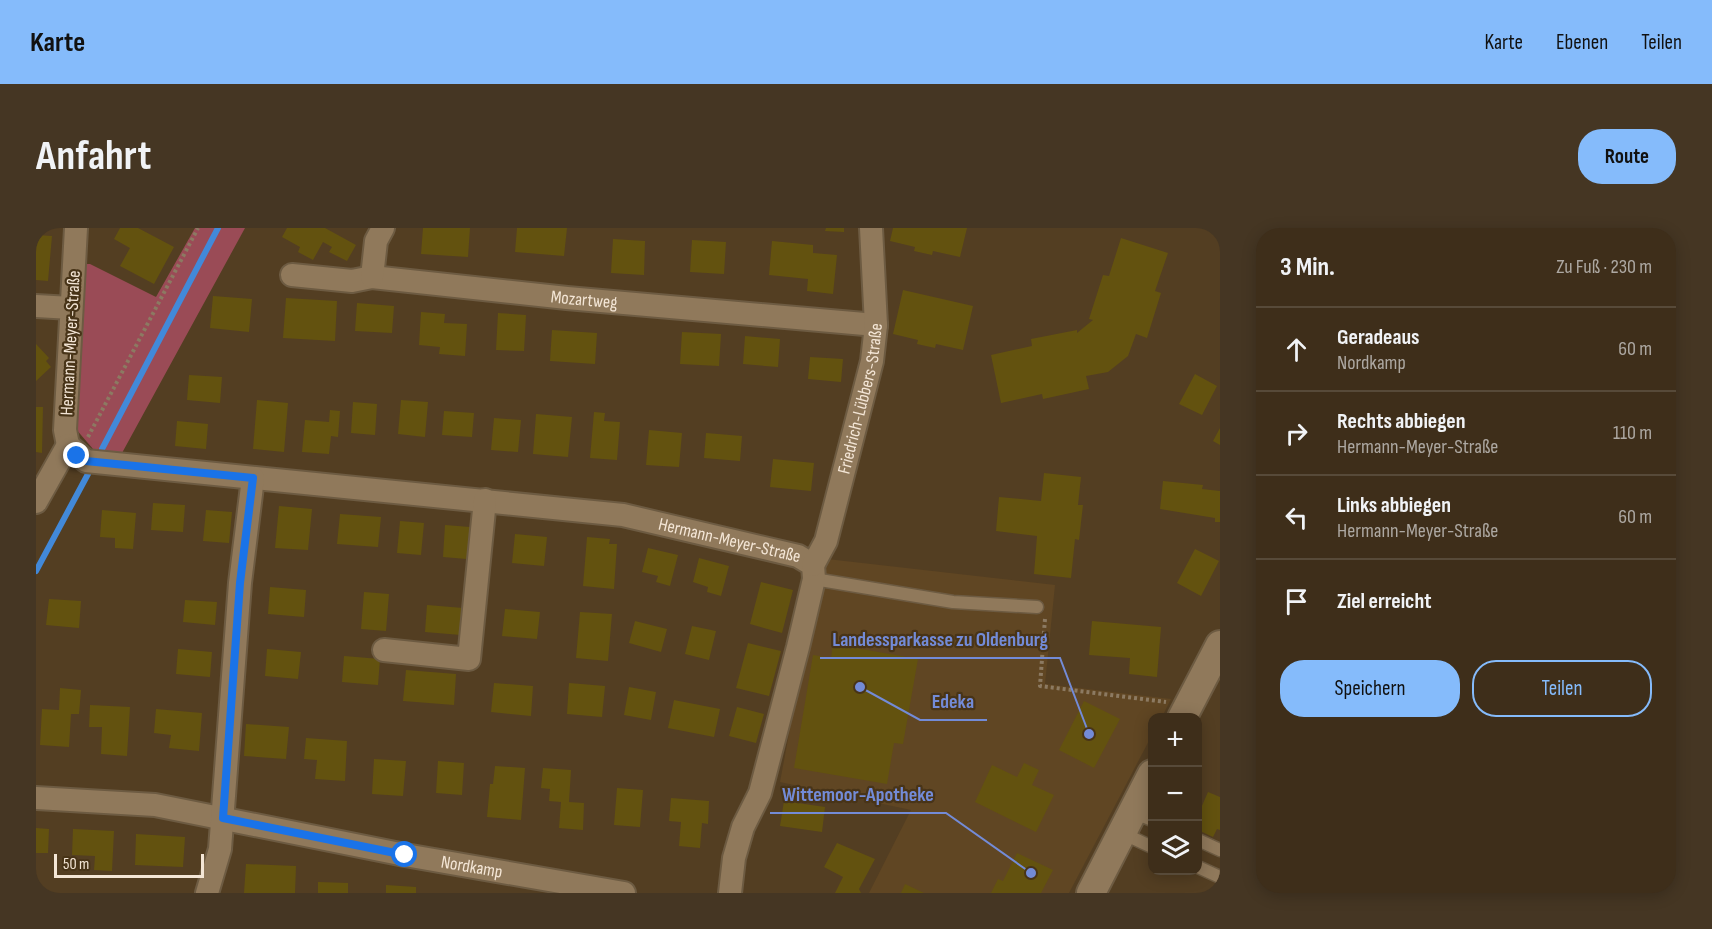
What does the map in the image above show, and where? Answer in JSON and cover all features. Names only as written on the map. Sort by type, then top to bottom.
[{"type":"street","name":"Hermann-Meyer-Straße","points":[[76,228],[65,430],[73,451],[86,461],[623,515],[798,556],[814,572],[760,793],[740,837],[730,893]]},
{"type":"street","points":[[372,277],[376,241],[383,228]]},
{"type":"street","name":"Friedrich-Lübbers-Straße","points":[[814,572],[826,542],[872,361],[876,326],[871,228]]},
{"type":"street","name":"Mozartweg","points":[[292,275],[352,280],[372,277],[567,298],[876,326]]},
{"type":"street","points":[[36,306],[71,308]]},
{"type":"street","points":[[36,502],[73,451]]},
{"type":"street","points":[[207,893],[220,849],[240,583],[253,478]]},
{"type":"street","points":[[384,650],[469,659],[485,500]]},
{"type":"street","points":[[1185,711],[1220,645]]},
{"type":"street","points":[[1091,893],[1136,822],[1148,786]]},
{"type":"street","name":"Nordkamp","points":[[36,798],[155,805],[405,855],[624,893]]},
{"type":"lane","points":[[814,572],[953,602],[1036,607]]},
{"type":"lane","points":[[1136,822],[1148,841]]},
{"type":"lane","points":[[1202,842],[1220,850]]},
{"type":"lane","points":[[1202,869],[1220,877]]},
{"type":"path","points":[[73,451],[198,228]]},
{"type":"path","points":[[1036,607],[1045,618],[1040,686],[1185,711]]},
{"type":"shaded area","points":[[195,228],[245,228],[122,453],[93,449],[75,428],[85,264],[90,264],[156,297]]},
{"type":"shaded area","points":[[827,559],[1055,585],[1045,684],[1171,699],[1164,713],[1148,713],[1148,743],[1069,893],[869,893],[911,810],[780,782],[814,600]]},
{"type":"building","points":[[120,228],[138,228],[174,247],[154,284],[120,266],[130,248],[114,239]]},
{"type":"building","points":[[287,228],[325,228],[356,245],[347,261],[329,252],[332,247],[323,242],[313,260],[298,252],[300,247],[282,237]]},
{"type":"building","points":[[423,228],[470,228],[468,257],[421,254]]},
{"type":"building","points":[[517,228],[567,228],[564,256],[515,252]]},
{"type":"building","points":[[826,228],[844,228],[844,232],[825,231]]},
{"type":"building","points":[[893,228],[967,228],[960,257],[933,251],[932,255],[914,251],[915,247],[890,241]]},
{"type":"building","points":[[36,235],[52,236],[48,281],[36,280]]},
{"type":"building","points":[[1121,238],[1168,253],[1155,291],[1161,293],[1147,338],[1136,334],[1128,356],[1108,372],[1086,376],[1089,389],[1043,399],[1042,394],[1001,403],[991,355],[1032,346],[1031,339],[1077,330],[1077,333],[1093,320],[1089,319],[1103,275],[1109,276]]},
{"type":"building","points":[[613,239],[645,241],[644,275],[611,273]]},
{"type":"building","points":[[692,240],[726,242],[724,274],[690,272]]},
{"type":"building","points":[[772,241],[813,245],[813,253],[837,255],[833,294],[807,291],[808,279],[769,275]]},
{"type":"building","points":[[903,290],[973,306],[963,350],[936,344],[935,348],[917,344],[918,340],[893,334]]},
{"type":"building","points":[[213,296],[252,299],[249,332],[210,328]]},
{"type":"building","points":[[286,298],[337,301],[335,341],[283,338]]},
{"type":"building","points":[[357,303],[394,306],[392,333],[355,331]]},
{"type":"building","points":[[421,312],[445,314],[444,323],[467,324],[465,356],[439,354],[440,347],[419,345]]},
{"type":"building","points":[[498,313],[526,315],[524,351],[496,350]]},
{"type":"building","points":[[552,330],[597,333],[595,364],[550,361]]},
{"type":"building","points":[[682,332],[721,334],[719,366],[680,364]]},
{"type":"building","points":[[745,336],[780,339],[778,367],[743,364]]},
{"type":"building","points":[[36,344],[49,358],[46,361],[51,367],[36,381]]},
{"type":"building","points":[[810,357],[843,359],[841,382],[808,379]]},
{"type":"building","points":[[1195,374],[1217,386],[1202,415],[1179,404]]},
{"type":"building","points":[[189,375],[222,377],[220,403],[187,400]]},
{"type":"building","points":[[257,400],[288,403],[284,452],[253,449]]},
{"type":"building","points":[[401,400],[428,402],[425,437],[398,434]]},
{"type":"building","points":[[353,402],[377,404],[375,435],[351,433]]},
{"type":"building","points":[[36,407],[43,407],[42,453],[36,452]]},
{"type":"building","points":[[330,410],[340,411],[338,437],[331,436],[329,454],[302,452],[305,420],[329,422]]},
{"type":"building","points":[[444,411],[474,413],[472,437],[442,435]]},
{"type":"building","points":[[594,412],[605,413],[604,421],[620,422],[617,460],[590,458]]},
{"type":"building","points":[[536,414],[572,417],[568,457],[533,454]]},
{"type":"building","points":[[494,418],[521,420],[518,452],[491,450]]},
{"type":"building","points":[[177,421],[208,424],[206,449],[175,446]]},
{"type":"building","points":[[1220,428],[1220,445],[1213,441]]},
{"type":"building","points":[[649,430],[682,433],[679,467],[646,465]]},
{"type":"building","points":[[706,433],[742,436],[740,461],[704,458]]},
{"type":"building","points":[[773,459],[814,463],[811,491],[770,487]]},
{"type":"building","points":[[1044,473],[1081,477],[1078,505],[1083,505],[1079,540],[1075,539],[1071,578],[1034,574],[1037,536],[996,531],[999,497],[1041,501]]},
{"type":"building","points":[[1163,481],[1203,485],[1202,489],[1220,491],[1220,522],[1215,522],[1215,518],[1160,509]]},
{"type":"building","points":[[153,503],[185,505],[183,532],[151,530]]},
{"type":"building","points":[[279,506],[312,509],[308,550],[275,548]]},
{"type":"building","points":[[102,510],[136,513],[133,549],[115,548],[115,538],[100,537]]},
{"type":"building","points":[[206,510],[232,512],[229,543],[203,541]]},
{"type":"building","points":[[340,514],[381,517],[378,547],[337,544]]},
{"type":"building","points":[[400,521],[424,523],[421,555],[397,553]]},
{"type":"building","points":[[445,525],[470,527],[467,559],[443,557]]},
{"type":"building","points":[[515,534],[547,537],[544,566],[512,563]]},
{"type":"building","points":[[587,537],[610,539],[609,544],[617,544],[614,589],[583,586]]},
{"type":"building","points":[[648,548],[678,555],[670,586],[656,582],[658,576],[642,572]]},
{"type":"building","points":[[1195,549],[1219,561],[1201,596],[1177,583]]},
{"type":"building","points":[[699,558],[729,566],[721,596],[707,592],[708,587],[693,582]]},
{"type":"building","points":[[761,582],[793,590],[782,633],[750,624]]},
{"type":"building","points":[[270,587],[306,590],[304,617],[268,614]]},
{"type":"building","points":[[364,592],[389,594],[386,631],[361,629]]},
{"type":"building","points":[[49,599],[81,601],[79,628],[46,625]]},
{"type":"building","points":[[185,600],[217,602],[215,625],[183,622]]},
{"type":"building","points":[[427,605],[463,608],[461,635],[425,632]]},
{"type":"building","points":[[505,609],[540,612],[537,639],[502,636]]},
{"type":"building","points":[[580,612],[612,614],[608,661],[576,658]]},
{"type":"building","points":[[635,621],[667,629],[661,652],[629,643]]},
{"type":"building","points":[[1092,621],[1161,627],[1157,677],[1129,674],[1130,658],[1089,655]]},
{"type":"building","points":[[692,626],[716,631],[709,660],[685,654]]},
{"type":"building","points":[[748,643],[781,651],[769,696],[736,688]]},
{"type":"building","points":[[833,644],[918,659],[903,744],[894,743],[887,784],[794,768],[813,655],[831,658]]},
{"type":"building","points":[[178,649],[212,652],[210,677],[176,674]]},
{"type":"building","points":[[267,649],[301,652],[298,679],[265,676]]},
{"type":"building","points":[[344,656],[380,659],[378,685],[342,682]]},
{"type":"building","points":[[406,670],[456,674],[454,705],[403,701]]},
{"type":"building","points":[[494,683],[533,686],[531,716],[491,712]]},
{"type":"building","points":[[569,683],[605,686],[602,717],[567,714]]},
{"type":"building","points":[[629,687],[656,692],[651,720],[624,715]]},
{"type":"building","points":[[60,688],[81,690],[79,714],[71,714],[69,747],[40,745],[42,709],[59,710]]},
{"type":"building","points":[[674,700],[720,709],[714,737],[668,728]]},
{"type":"building","points":[[1084,701],[1120,719],[1094,768],[1059,750]]},
{"type":"building","points":[[90,705],[130,707],[127,756],[101,754],[102,727],[89,727]]},
{"type":"building","points":[[737,707],[764,714],[756,743],[729,736]]},
{"type":"building","points":[[156,709],[202,713],[199,751],[169,748],[171,735],[154,733]]},
{"type":"building","points":[[246,724],[289,727],[286,759],[244,756]]},
{"type":"building","points":[[306,738],[347,741],[345,781],[315,779],[317,760],[304,759]]},
{"type":"building","points":[[374,759],[406,761],[403,796],[372,794]]},
{"type":"building","points":[[438,761],[464,763],[462,795],[436,793]]},
{"type":"building","points":[[1024,763],[1039,770],[1032,785],[1054,795],[1036,832],[975,802],[992,765],[1017,777]]},
{"type":"building","points":[[495,766],[525,768],[521,820],[487,817],[490,784],[493,784]]},
{"type":"building","points":[[543,768],[571,770],[569,802],[584,803],[583,830],[559,828],[561,802],[549,801],[550,789],[541,788]]},
{"type":"building","points":[[617,788],[643,790],[640,827],[614,825]]},
{"type":"building","points":[[1208,792],[1220,797],[1220,830],[1217,829],[1213,837],[1202,832],[1202,806]]},
{"type":"building","points":[[671,798],[709,801],[708,824],[702,823],[700,848],[679,846],[681,822],[669,821]]},
{"type":"building","points":[[784,801],[825,807],[822,832],[780,826]]},
{"type":"building","points":[[36,828],[49,829],[48,853],[36,853]]},
{"type":"building","points":[[73,829],[114,831],[112,871],[94,870],[95,856],[72,855]]},
{"type":"building","points":[[136,834],[185,837],[183,867],[135,865]]},
{"type":"building","points":[[837,843],[875,859],[859,889],[861,893],[835,893],[843,877],[824,867]]},
{"type":"building","points":[[1017,853],[1053,870],[1041,893],[991,893],[998,879],[1003,881]]},
{"type":"building","points":[[246,864],[296,866],[295,893],[244,893]]},
{"type":"building","points":[[318,882],[348,883],[348,893],[318,893]]},
{"type":"building","points":[[905,884],[924,893],[901,893]]},
{"type":"building","points":[[386,885],[416,887],[416,893],[386,893]]},
{"type":"waterway","points":[[102,449],[218,228]]},
{"type":"waterway","points":[[36,571],[88,474]]},
{"type":"place","name":"Edeka","points":[[860,687]]},
{"type":"place","name":"Landessparkasse zu Oldenburg","points":[[1089,734]]},
{"type":"place","name":"Wittemoor-Apotheke","points":[[1031,873]]},
{"type":"route","points":[[77,456],[86,461],[253,478],[240,583],[223,818],[405,855]]}]
